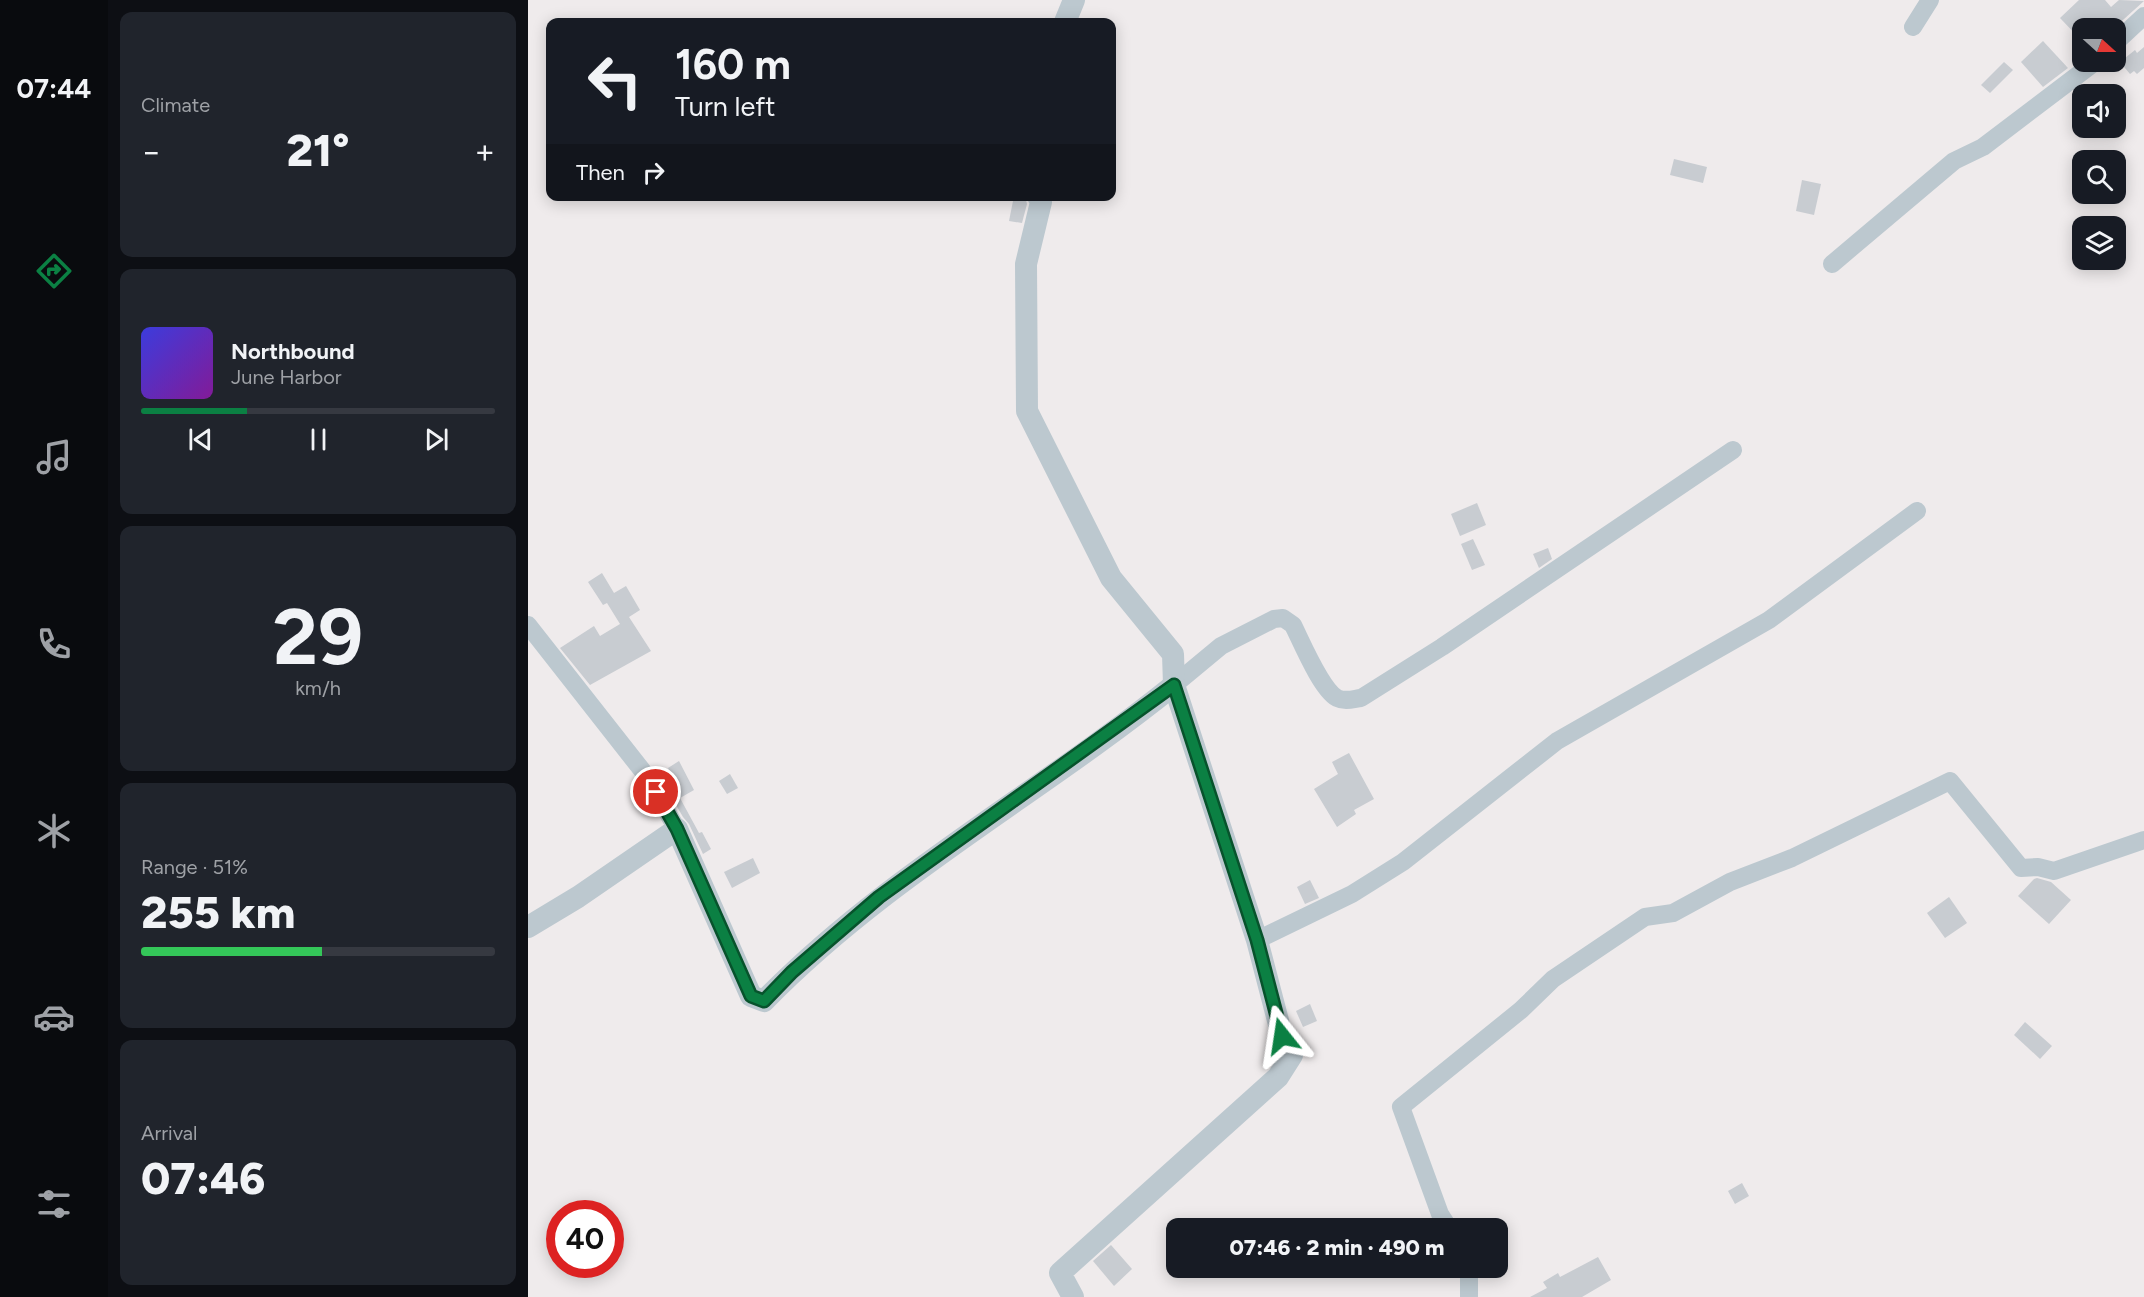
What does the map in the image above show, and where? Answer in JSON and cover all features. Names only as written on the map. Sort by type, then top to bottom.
[{"type":"street","points":[[1067,18],[1074,0]]},
{"type":"street","points":[[1913,27],[1930,0]]},
{"type":"street","points":[[2126,33],[2144,16]]},
{"type":"street","points":[[1832,264],[1954,161],[1983,147],[2081,72]]},
{"type":"street","points":[[1040,201],[1026,264],[1027,411],[1111,578],[1173,654],[1174,685],[1257,940],[1282,1036],[1292,1055],[1278,1077],[1060,1273],[1072,1297]]},
{"type":"street","points":[[528,625],[645,774],[677,829],[751,996],[764,1001],[792,972],[879,897],[1174,685],[1221,646],[1274,619],[1283,618],[1293,625],[1326,689],[1337,698],[1346,700],[1361,698],[1442,647],[1733,450]]},
{"type":"street","points":[[1257,940],[1352,894],[1403,862],[1557,741],[1769,620],[1917,512]]},
{"type":"street","points":[[1443,1218],[1401,1107],[1521,1010],[1553,979],[1645,917],[1673,913],[1730,882],[1791,858],[1950,781],[2021,868],[2038,867],[2054,871],[2144,840]]},
{"type":"street","points":[[528,927],[578,897],[677,829]]},
{"type":"street","points":[[1469,1278],[1469,1297]]},
{"type":"building","points":[[2079,0],[2105,0],[2111,7],[2119,0],[2144,1],[2125,18],[2072,18],[2072,31],[2060,18]]},
{"type":"building","points":[[2043,41],[2068,68],[2043,87],[2021,62]]},
{"type":"building","points":[[2144,47],[2144,68],[2137,74],[2134,71],[2130,74],[2126,69],[2126,57],[2135,50],[2137,53]]},
{"type":"building","points":[[2004,62],[2013,70],[1990,93],[1981,85]]},
{"type":"building","points":[[1674,159],[1707,167],[1703,183],[1670,175]]},
{"type":"building","points":[[1802,180],[1821,184],[1814,215],[1796,211]]},
{"type":"building","points":[[1013,201],[1026,201],[1022,223],[1009,221]]},
{"type":"building","points":[[1477,503],[1486,525],[1460,536],[1451,514]]},
{"type":"building","points":[[1473,539],[1485,565],[1472,570],[1461,544]]},
{"type":"building","points":[[1548,548],[1552,559],[1539,568],[1533,554]]},
{"type":"building","points":[[602,573],[614,593],[626,586],[640,610],[629,617],[651,651],[590,685],[560,648],[594,626],[600,636],[620,624],[607,603],[603,605],[588,582]]},
{"type":"building","points":[[1349,753],[1374,799],[1354,810],[1356,814],[1337,827],[1314,789],[1338,774],[1332,762]]},
{"type":"building","points":[[679,761],[694,790],[680,798],[699,833],[702,832],[711,849],[703,854],[689,824],[672,798],[675,797],[666,779],[672,776],[668,768]]},
{"type":"building","points":[[730,774],[738,788],[727,794],[719,781]]},
{"type":"building","points":[[753,858],[760,873],[732,888],[724,872]]},
{"type":"building","points":[[2037,878],[2051,882],[2071,900],[2049,924],[2018,896]]},
{"type":"building","points":[[1310,880],[1319,898],[1305,904],[1297,887]]},
{"type":"building","points":[[1949,897],[1967,923],[1945,938],[1927,913]]},
{"type":"building","points":[[1310,1004],[1317,1021],[1303,1027],[1296,1011]]},
{"type":"building","points":[[2025,1022],[2052,1046],[2040,1059],[2014,1035]]},
{"type":"building","points":[[1742,1183],[1749,1196],[1735,1204],[1728,1191]]},
{"type":"building","points":[[1111,1245],[1132,1269],[1114,1286],[1093,1261]]},
{"type":"building","points":[[1598,1257],[1611,1280],[1582,1297],[1530,1297],[1547,1288],[1543,1282],[1558,1273],[1560,1277]]},
{"type":"route","points":[[656,792],[677,829],[751,996],[764,1001],[792,972],[879,897],[1174,685],[1257,940],[1282,1036]]}]
